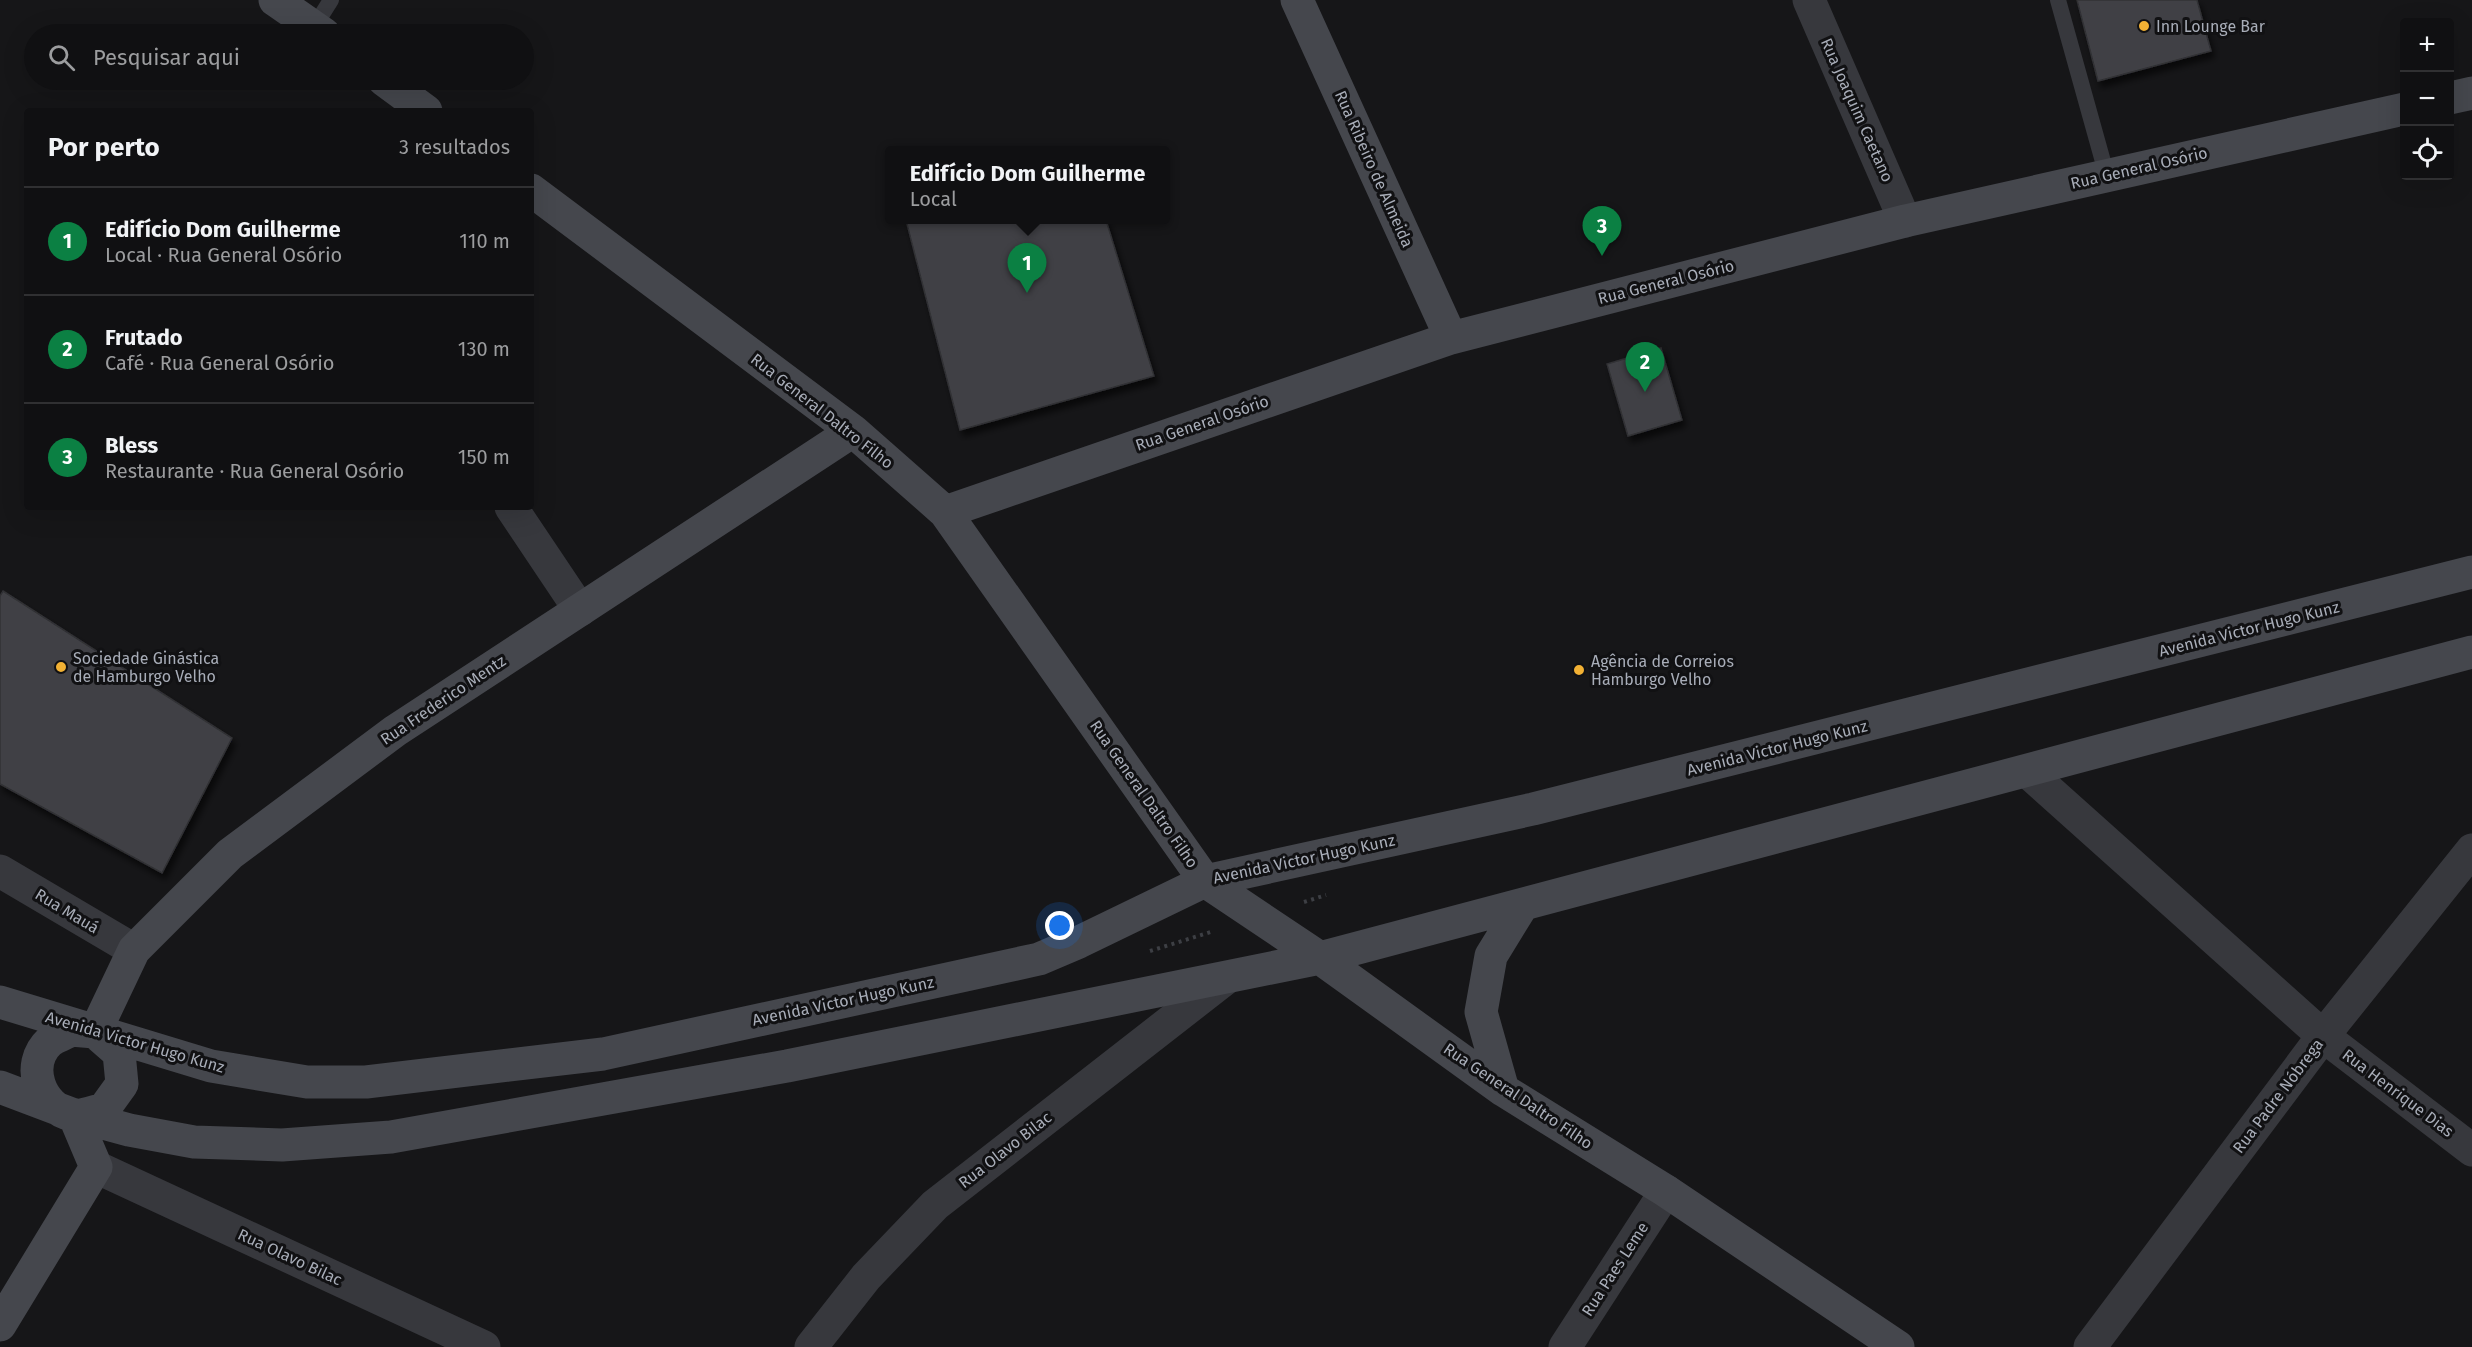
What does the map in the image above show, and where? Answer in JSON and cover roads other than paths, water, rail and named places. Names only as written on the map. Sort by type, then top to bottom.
[{"type":"main road","points":[[275,0],[323,21]]},
{"type":"main road","name":"Rua Ribeiro de Almeida","points":[[1297,0],[1450,338]]},
{"type":"main road","points":[[398,90],[422,108]]},
{"type":"main road","points":[[2454,97],[2472,93]]},
{"type":"main road","name":"Rua General Osório","points":[[945,512],[1450,338],[1905,221],[2400,110]]},
{"type":"main road","name":"Rua General Daltro Filho","points":[[534,192],[853,431],[945,512],[1205,881],[1320,958],[1503,1090],[1666,1191],[1898,1347]]},
{"type":"main road","name":"Rua Frederico Mentz","points":[[95,1032],[134,950],[230,854],[395,731],[853,431]]},
{"type":"main road","name":"Avenida Victor Hugo Kunz","points":[[0,1002],[211,1066],[307,1082],[366,1082],[603,1054],[1039,959],[1205,881],[1533,809],[2472,572]]},
{"type":"main road","points":[[0,1087],[74,1115],[194,1142],[282,1145],[391,1137],[787,1066],[1320,958],[2028,772],[2472,652]]},
{"type":"main road","points":[[1503,1090],[1481,1012],[1491,956],[1523,904]]},
{"type":"main road","points":[[71,1030],[95,1032],[118,1053],[122,1084],[104,1109],[74,1115],[52,1106],[38,1086],[38,1062],[50,1041],[71,1030]]},
{"type":"main road","points":[[0,1325],[96,1167],[74,1115]]},
{"type":"street","name":"Rua Joaquim Caetano","points":[[1809,0],[1905,221]]},
{"type":"street","points":[[513,510],[580,610]]},
{"type":"street","name":"Rua Henrique Dias","points":[[2028,772],[2323,1036],[2472,1150]]},
{"type":"street","name":"Rua Padre Nóbrega","points":[[2090,1347],[2323,1036],[2472,850]]},
{"type":"street","name":"Rua Mauá","points":[[0,871],[134,950]]},
{"type":"street","name":"Rua Olavo Bilac","points":[[812,1347],[866,1277],[935,1205],[1225,979]]},
{"type":"street","name":"Rua Olavo Bilac","points":[[96,1167],[484,1347]]},
{"type":"street","name":"Rua Paes Leme","points":[[1565,1347],[1666,1191]]},
{"type":"lane","points":[[2058,0],[2107,176]]},
{"type":"place","name":"Inn Lounge Bar","points":[[2144,26]]},
{"type":"place","name":"Bless","points":[[1602,256]]},
{"type":"place","name":"Edifício Dom Guilherme","points":[[1027,293]]},
{"type":"place","name":"Frutado","points":[[1645,392]]},
{"type":"place","name":"Sociedade Ginástica de Hamburgo Velho","points":[[61,667]]},
{"type":"place","name":"Agência de Correios Hamburgo Velho","points":[[1579,670]]}]
